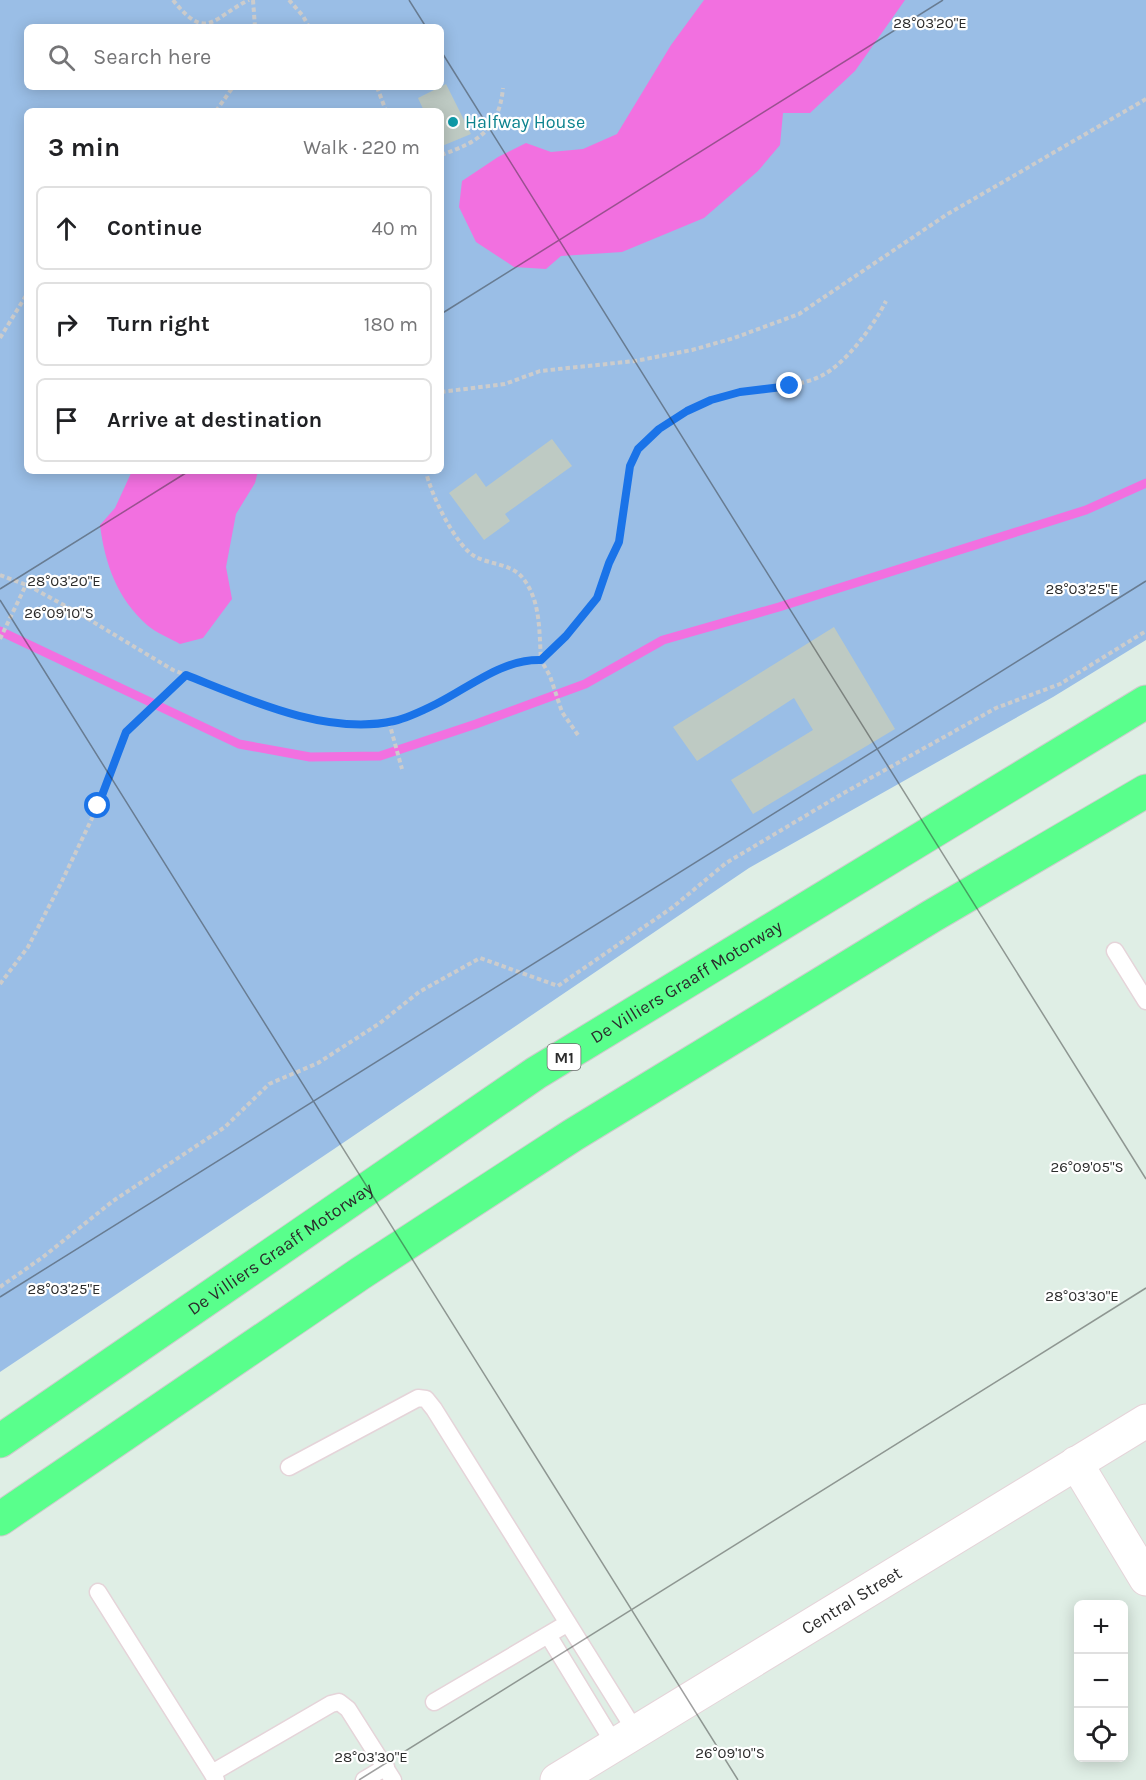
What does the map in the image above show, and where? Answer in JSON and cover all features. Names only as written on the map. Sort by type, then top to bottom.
[{"type":"highway","name":"De Villiers Graaff Motorway","points":[[0,1441],[536,1073],[1146,702]]},
{"type":"highway","points":[[0,1519],[361,1274],[573,1135],[932,916],[1146,791]]},
{"type":"main road","name":"Central Street","points":[[557,1780],[1146,1421]]},
{"type":"main road","points":[[1076,1463],[1146,1579]]},
{"type":"lane","points":[[1115,951],[1146,1001]]},
{"type":"lane","points":[[289,1467],[418,1398],[426,1399],[568,1623],[626,1738]]},
{"type":"lane","points":[[98,1592],[214,1776],[331,1704],[339,1702],[348,1709],[389,1774],[364,1780]]},
{"type":"lane","points":[[434,1702],[568,1623]]},
{"type":"lane","points":[[549,1635],[626,1738]]},
{"type":"path","points":[[173,0],[190,20],[206,23],[218,20],[251,0],[255,24]]},
{"type":"path","points":[[289,0],[307,24]]},
{"type":"path","points":[[444,154],[463,147],[484,134],[502,104],[503,88]]},
{"type":"path","points":[[218,108],[231,90]]},
{"type":"path","points":[[378,90],[385,108]]},
{"type":"path","points":[[444,392],[506,384],[540,371],[635,361],[724,341],[776,324],[799,314],[946,215],[1146,99]]},
{"type":"path","points":[[0,338],[24,299]]},
{"type":"path","points":[[0,575],[26,585],[80,614],[173,670],[280,712],[345,724],[389,722],[435,705],[506,666],[527,660],[541,660],[566,636],[597,598],[619,542],[630,466],[638,449],[659,429],[687,411],[711,400],[740,392],[790,386],[822,375],[838,363],[875,323],[886,301]]},
{"type":"path","points":[[427,474],[430,489],[456,536],[474,556],[520,574],[533,594],[538,615],[541,660],[550,676],[562,712],[578,735]]},
{"type":"path","points":[[0,639],[26,585]]},
{"type":"path","points":[[0,1287],[44,1257],[113,1201],[225,1127],[269,1084],[318,1063],[380,1023],[419,992],[480,958],[558,986],[673,907],[726,863],[842,794],[996,708],[1060,684],[1146,631]]},
{"type":"path","points":[[0,984],[28,947],[55,895],[98,806],[126,732],[186,675]]},
{"type":"path","points":[[389,722],[402,769]]},
{"type":"shaded area","points":[[0,0],[1146,0],[1146,640],[1053,697],[749,868],[0,1372]]},
{"type":"shaded area","points":[[704,0],[905,0],[855,71],[810,113],[783,113],[780,145],[758,171],[704,218],[622,252],[561,256],[546,269],[514,267],[476,242],[459,207],[462,181],[498,157],[526,143],[551,152],[583,149],[617,134],[671,45]]},
{"type":"shaded area","points":[[131,474],[257,474],[255,483],[236,514],[226,567],[232,599],[203,638],[180,644],[147,625],[120,592],[109,567],[100,525],[115,508]]},
{"type":"building","name":"Halfway House","points":[[446,84],[471,134],[444,145],[444,108],[423,108],[418,98],[434,90],[444,90]]},
{"type":"building","points":[[552,439],[572,466],[505,514],[510,521],[484,540],[449,493],[476,473],[486,487]]},
{"type":"building","points":[[834,627],[895,729],[753,814],[731,780],[813,730],[794,698],[697,761],[673,727]]},
{"type":"waterway","points":[[0,631],[239,744],[310,757],[380,756],[585,684],[663,640],[779,607],[1086,510],[1146,483]]},
{"type":"place","name":"Halfway House","points":[[453,122]]},
{"type":"route","points":[[98,806],[126,732],[186,675],[280,712],[345,724],[395,721],[435,705],[506,666],[527,660],[541,660],[566,636],[597,598],[619,542],[630,466],[638,449],[659,429],[687,411],[711,400],[740,392],[790,386]]}]
